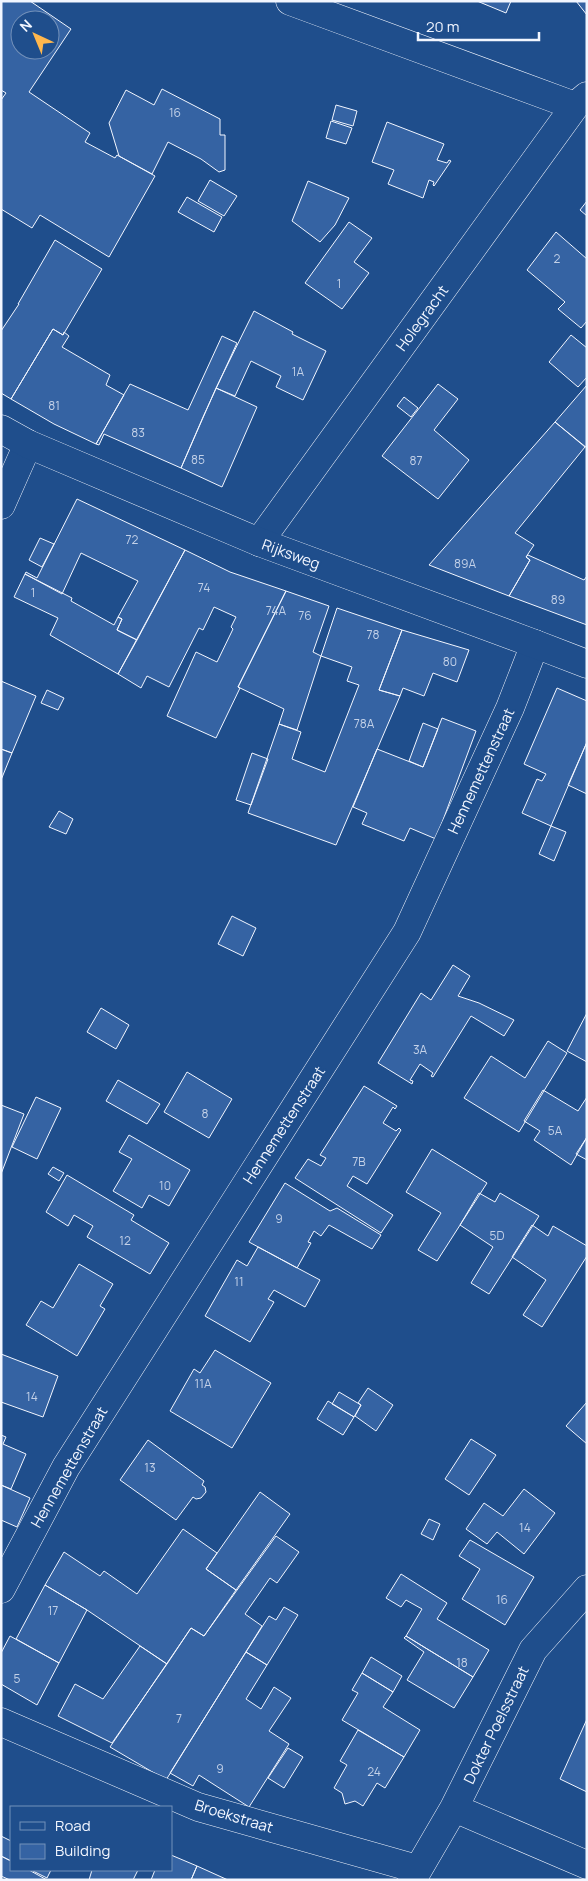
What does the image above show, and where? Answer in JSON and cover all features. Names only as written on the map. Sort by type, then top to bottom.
[{"type":"street","points":[[306,4],[581,101]]},
{"type":"street","name":"Holegracht","points":[[259,542],[581,101]]},
{"type":"street","name":"Rijksweg","points":[[1,429],[28,444],[259,542],[587,664]]},
{"type":"street","points":[[1,505],[28,444]]},
{"type":"street","name":"Hennemettenstraat","points":[[1,1589],[66,1468],[407,932],[510,708],[535,644]]},
{"type":"street","name":"Dokter Poelsstraat","points":[[414,1875],[454,1808],[533,1650],[587,1590]]},
{"type":"street","name":"Broekstraat","points":[[1,1722],[198,1807],[414,1875]]},
{"type":"street","points":[[454,1808],[587,1865]]},
{"type":"building","points":[[1,1],[30,1],[43,10],[10,10],[10,60],[50,60],[29,92],[90,133],[85,142],[115,158],[117,155],[155,176],[109,257],[40,215],[32,228],[1,209],[1,100],[6,93],[1,90]]},
{"type":"building","points":[[477,1],[511,1],[506,13]]},
{"type":"building","points":[[576,1],[587,1],[587,15]]},
{"type":"building","points":[[60,21],[71,29],[60,46]]},
{"type":"building","points":[[162,89],[220,119],[220,135],[225,135],[225,170],[219,172],[201,159],[168,142],[152,174],[119,156],[109,123],[126,90],[154,105]]},
{"type":"building","points":[[336,105],[357,111],[353,126],[332,120]]},
{"type":"building","points":[[331,121],[352,128],[346,144],[326,138]]},
{"type":"building","points":[[387,122],[444,144],[437,160],[447,163],[449,160],[451,161],[434,186],[434,182],[429,180],[423,198],[388,184],[394,170],[372,162]]},
{"type":"building","points":[[210,180],[237,196],[224,216],[198,201]]},
{"type":"building","points":[[308,181],[349,198],[335,225],[320,242],[292,221]]},
{"type":"building","points":[[187,197],[222,217],[214,232],[178,212]]},
{"type":"building","points":[[587,201],[587,216],[580,210]]},
{"type":"building","points":[[349,222],[372,238],[354,262],[369,273],[342,309],[305,283]]},
{"type":"building","points":[[556,232],[587,259],[587,321],[581,328],[558,309],[565,302],[527,270]]},
{"type":"building","points":[[55,240],[102,269],[63,335],[53,329],[11,399],[1,393],[1,331],[19,304]]},
{"type":"building","points":[[254,311],[293,332],[292,334],[326,351],[303,400],[276,387],[281,376],[251,361],[235,396],[216,388]]},
{"type":"building","points":[[53,329],[63,335],[64,332],[69,336],[62,347],[110,375],[106,385],[124,395],[96,444],[54,424],[11,399]]},
{"type":"building","points":[[571,335],[587,348],[587,377],[578,387],[549,362]]},
{"type":"building","points":[[222,336],[237,343],[181,468],[104,434],[99,445],[96,444],[130,384],[188,410]]},
{"type":"building","points":[[438,384],[458,399],[434,430],[469,460],[438,499],[382,456]]},
{"type":"building","points":[[587,385],[587,448],[555,422]]},
{"type":"building","points":[[216,388],[257,407],[222,487],[181,468]]},
{"type":"building","points":[[404,397],[418,408],[411,417],[397,406]]},
{"type":"building","points":[[555,422],[585,447],[515,533],[534,545],[526,557],[530,560],[509,596],[429,565]]},
{"type":"building","points":[[77,499],[185,550],[137,640],[117,630],[122,619],[118,617],[138,581],[81,553],[62,594],[25,574],[26,572],[37,578]]},
{"type":"building","points":[[40,538],[54,544],[42,567],[29,560]]},
{"type":"building","points":[[185,550],[230,572],[286,591],[238,687],[240,688],[216,738],[167,716],[196,652],[217,662],[233,629],[231,627],[236,617],[214,607],[203,630],[199,628],[169,687],[147,676],[141,688],[118,674]]},
{"type":"building","points":[[528,555],[584,580],[587,576],[587,625],[509,596],[530,560],[526,557]]},
{"type":"building","points":[[25,574],[72,598],[71,601],[114,625],[118,617],[122,619],[117,630],[137,640],[118,674],[50,635],[58,618],[14,597]]},
{"type":"building","points":[[286,591],[329,606],[313,652],[321,656],[297,730],[279,724],[284,709],[238,687]]},
{"type":"building","points":[[337,608],[402,630],[379,690],[400,696],[336,845],[248,813],[279,724],[301,732],[292,759],[325,772],[359,685],[347,681],[352,667],[321,656]]},
{"type":"building","points":[[402,630],[469,650],[457,682],[433,673],[424,696],[403,688],[400,696],[379,690]]},
{"type":"building","points":[[1,681],[36,696],[12,753],[1,749]]},
{"type":"building","points":[[557,688],[587,701],[587,742],[551,826],[522,813],[537,779],[542,781],[546,774],[524,764]]},
{"type":"building","points":[[47,690],[64,698],[58,710],[41,703]]},
{"type":"building","points":[[442,718],[476,731],[436,839],[410,828],[404,841],[362,824],[367,813],[353,807],[377,749],[423,767]]},
{"type":"building","points":[[423,723],[438,729],[423,767],[409,761]]},
{"type":"building","points":[[587,742],[587,794],[568,785]]},
{"type":"building","points":[[1,749],[12,753],[1,780]]},
{"type":"building","points":[[252,753],[268,759],[251,805],[236,800]]},
{"type":"building","points":[[59,811],[73,819],[66,834],[49,827]]},
{"type":"building","points":[[551,826],[566,832],[554,861],[539,854]]},
{"type":"building","points":[[232,916],[256,928],[243,956],[218,944]]},
{"type":"building","points":[[453,965],[470,976],[458,996],[479,1003],[514,1020],[504,1036],[471,1016],[433,1077],[431,1076],[433,1073],[420,1064],[410,1080],[413,1081],[412,1084],[378,1063],[421,993],[431,1000]]},
{"type":"building","points":[[101,1008],[129,1025],[116,1049],[87,1032]]},
{"type":"building","points":[[587,1013],[587,1062],[567,1051]]},
{"type":"building","points":[[548,1041],[567,1053],[519,1132],[464,1098],[491,1056],[525,1078]]},
{"type":"building","points":[[187,1072],[232,1099],[209,1138],[164,1112]]},
{"type":"building","points":[[118,1080],[160,1104],[147,1124],[106,1101]]},
{"type":"building","points":[[364,1086],[397,1106],[395,1109],[393,1107],[383,1123],[396,1131],[399,1128],[401,1130],[367,1184],[353,1176],[347,1186],[393,1215],[381,1233],[295,1178],[308,1159],[321,1166],[326,1158],[320,1155]]},
{"type":"building","points":[[543,1090],[578,1111],[587,1097],[587,1137],[571,1165],[534,1140],[540,1131],[524,1121]]},
{"type":"building","points":[[36,1097],[61,1108],[37,1159],[12,1147]]},
{"type":"building","points":[[1,1105],[24,1114],[1,1174]]},
{"type":"building","points":[[129,1135],[190,1170],[169,1206],[149,1195],[142,1208],[113,1191],[132,1159],[119,1152]]},
{"type":"building","points":[[587,1137],[587,1160],[576,1154]]},
{"type":"building","points":[[432,1149],[487,1183],[437,1261],[418,1250],[441,1213],[406,1192]]},
{"type":"building","points":[[53,1167],[64,1173],[59,1181],[48,1174]]},
{"type":"building","points":[[67,1175],[134,1215],[131,1220],[169,1243],[150,1274],[87,1237],[93,1226],[74,1215],[68,1226],[46,1212]]},
{"type":"building","points":[[285,1183],[330,1211],[337,1208],[381,1235],[372,1249],[329,1225],[321,1236],[314,1231],[308,1242],[311,1243],[297,1268],[249,1242]]},
{"type":"building","points":[[479,1193],[495,1202],[500,1193],[539,1216],[489,1294],[471,1283],[493,1247],[460,1225]]},
{"type":"building","points":[[532,1225],[548,1236],[553,1226],[587,1246],[587,1256],[542,1327],[523,1315],[546,1280],[512,1257]]},
{"type":"building","points":[[258,1247],[320,1280],[305,1307],[274,1290],[268,1299],[274,1302],[250,1342],[205,1316],[237,1260],[247,1266]]},
{"type":"building","points":[[79,1264],[113,1284],[100,1306],[105,1309],[77,1356],[26,1325],[41,1301],[53,1308]]},
{"type":"building","points":[[215,1350],[271,1383],[232,1448],[170,1411],[194,1369],[200,1373]]},
{"type":"building","points":[[1,1354],[58,1376],[43,1417],[1,1402]]},
{"type":"building","points":[[368,1388],[393,1405],[376,1431],[355,1416],[361,1405],[358,1403]]},
{"type":"building","points":[[339,1392],[361,1405],[354,1417],[332,1404]]},
{"type":"building","points":[[328,1401],[354,1417],[343,1435],[317,1419]]},
{"type":"building","points":[[587,1402],[587,1444],[566,1426]]},
{"type":"building","points":[[1,1435],[6,1437],[3,1444],[26,1454],[11,1489],[1,1485]]},
{"type":"building","points":[[471,1439],[496,1455],[469,1495],[445,1479]]},
{"type":"building","points":[[148,1440],[204,1481],[202,1485],[205,1487],[206,1492],[201,1498],[196,1499],[193,1497],[176,1520],[120,1480]]},
{"type":"building","points":[[1,1485],[30,1498],[17,1527],[1,1520]]},
{"type":"building","points":[[524,1489],[555,1513],[524,1554],[497,1532],[487,1544],[466,1529],[484,1503],[503,1516]]},
{"type":"building","points":[[260,1492],[290,1514],[236,1590],[206,1569]]},
{"type":"building","points":[[429,1519],[440,1524],[433,1540],[421,1534]]},
{"type":"building","points":[[183,1529],[217,1553],[206,1569],[236,1590],[204,1636],[191,1628],[167,1664],[87,1610],[45,1585],[64,1552],[100,1576],[104,1571],[137,1594]]},
{"type":"building","points":[[276,1536],[299,1552],[277,1583],[270,1578],[245,1614],[262,1626],[166,1780],[110,1747],[191,1628],[204,1636]]},
{"type":"building","points":[[470,1540],[534,1577],[505,1625],[462,1599],[480,1569],[459,1556]]},
{"type":"building","points":[[401,1574],[447,1603],[437,1619],[489,1650],[473,1677],[406,1636],[422,1609],[406,1600],[401,1607],[386,1598]]},
{"type":"building","points":[[45,1585],[87,1610],[59,1663],[16,1639]]},
{"type":"building","points":[[284,1607],[298,1615],[267,1665],[246,1652],[269,1616],[276,1620]]},
{"type":"building","points":[[10,1636],[59,1663],[37,1705],[1,1684],[1,1653]]},
{"type":"building","points":[[406,1636],[473,1677],[454,1708],[407,1680],[424,1652],[404,1638]]},
{"type":"building","points":[[140,1646],[167,1664],[112,1743],[58,1716],[75,1684],[103,1699]]},
{"type":"building","points":[[246,1652],[267,1665],[246,1699],[261,1709],[274,1687],[291,1698],[269,1731],[289,1744],[249,1807],[199,1775],[193,1786],[170,1773]]},
{"type":"building","points":[[371,1657],[402,1676],[393,1692],[362,1673]]},
{"type":"building","points":[[362,1673],[393,1692],[383,1707],[420,1730],[404,1757],[342,1720],[358,1693],[352,1690]]},
{"type":"building","points":[[587,1719],[587,1792],[560,1779]]},
{"type":"building","points":[[358,1730],[404,1757],[385,1788],[377,1783],[363,1806],[355,1801],[345,1804],[342,1793],[334,1788],[347,1765],[340,1761]]},
{"type":"building","points":[[288,1748],[303,1757],[284,1788],[268,1778]]},
{"type":"building","points":[[1,1836],[10,1840],[10,1860],[1,1856]]},
{"type":"building","points":[[172,1855],[197,1866],[191,1880],[151,1880],[155,1871],[172,1871]]},
{"type":"building","points":[[1,1856],[10,1860],[10,1871],[31,1871],[47,1880],[10,1880],[1,1876]]},
{"type":"building","points":[[197,1866],[228,1880],[191,1880]]},
{"type":"building","points":[[33,1871],[50,1871],[47,1878]]},
{"type":"building","points":[[92,1871],[138,1871],[133,1880],[89,1880]]}]
